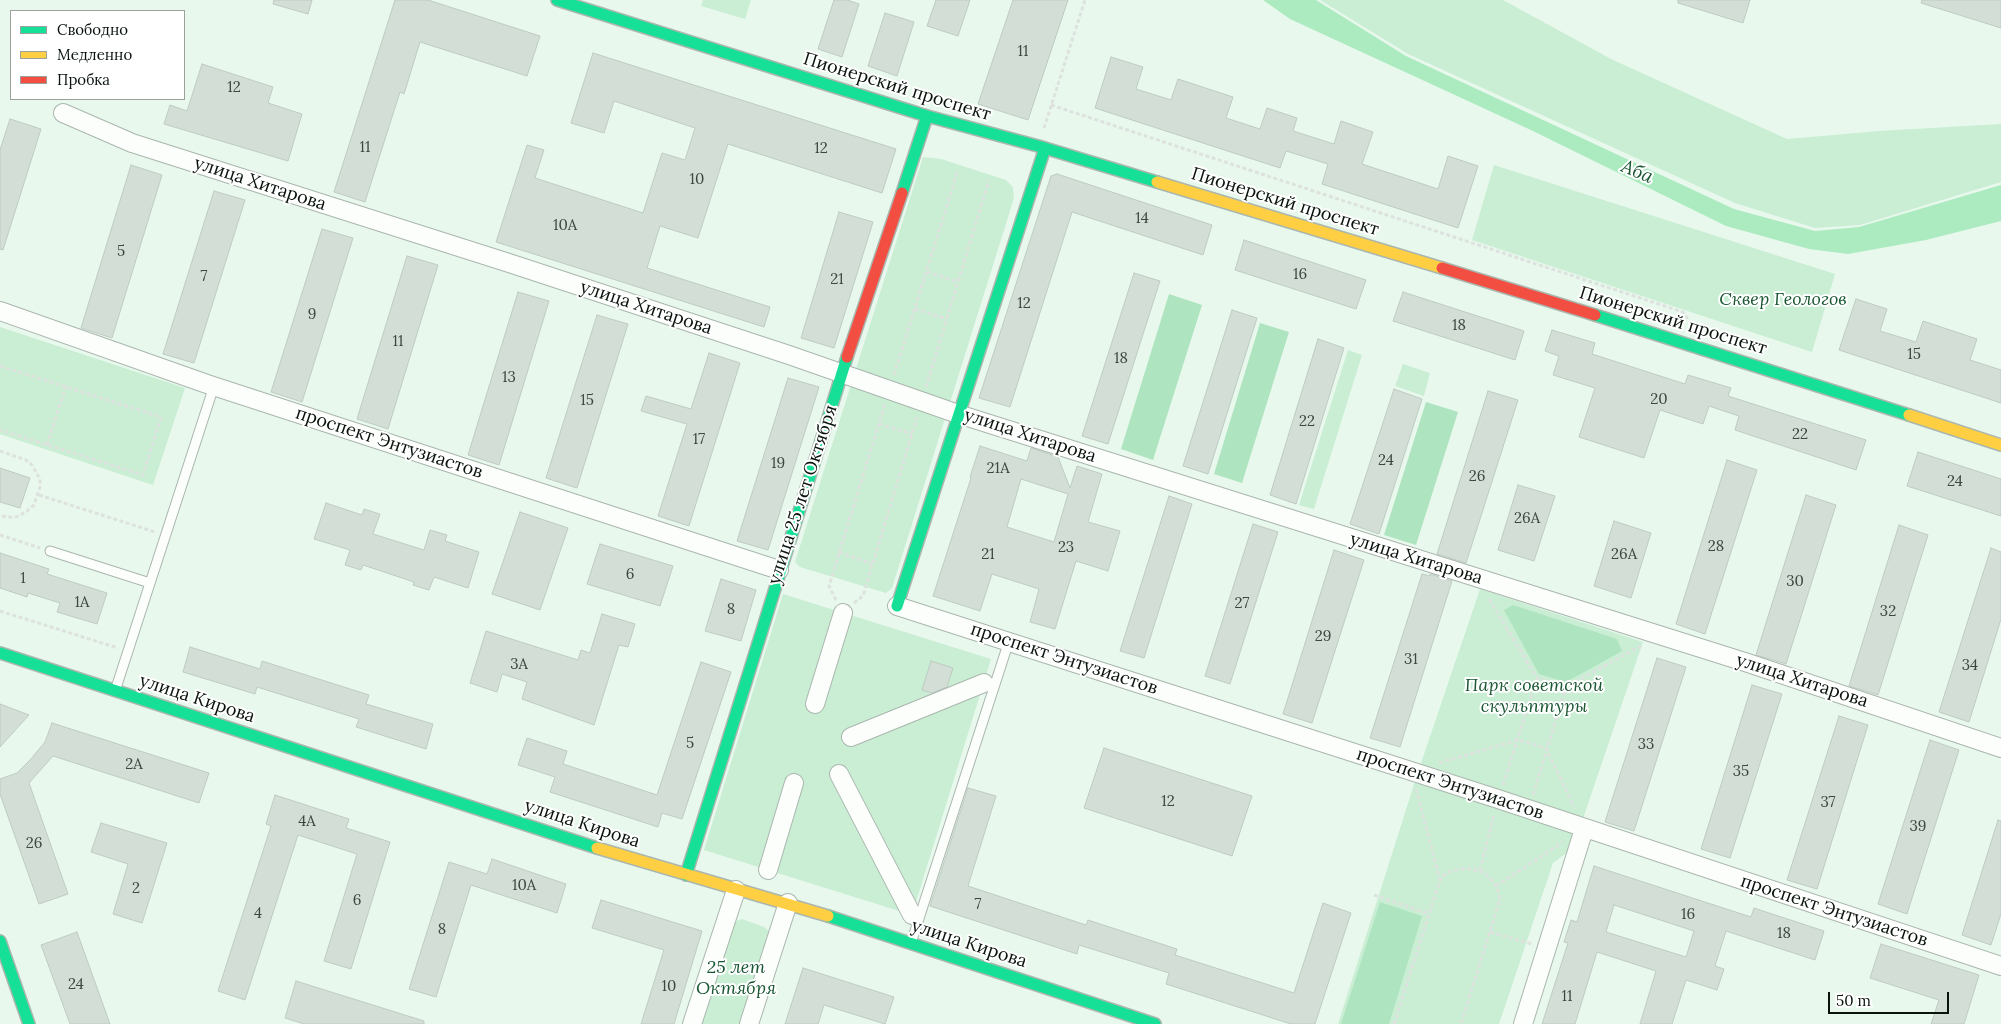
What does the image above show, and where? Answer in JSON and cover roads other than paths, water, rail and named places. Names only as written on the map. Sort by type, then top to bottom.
[{"type":"street","name":"Пионерский проспект","points":[[557,0],[927,116],[1042,147],[1578,309],[2001,445]]},
{"type":"street","name":"улица Хитарова","points":[[63,114],[132,143],[518,266],[842,373],[958,414],[1834,691],[2001,748]]},
{"type":"street","name":"улица 25 лет Октября","points":[[686,875],[779,570],[927,116]]},
{"type":"street","points":[[897,606],[1042,147]]},
{"type":"street","name":"проспект Энтузиастов","points":[[0,310],[214,386],[779,570]]},
{"type":"street","name":"проспект Энтузиастов","points":[[897,606],[1498,799],[2001,966]]},
{"type":"street","points":[[815,704],[843,613]]},
{"type":"street","name":"улица Кирова","points":[[0,653],[591,846],[736,890],[788,903],[911,943],[1104,1016],[1155,1024]]},
{"type":"street","points":[[851,737],[984,683]]},
{"type":"street","points":[[839,774],[912,915]]},
{"type":"street","points":[[768,870],[794,783]]},
{"type":"street","points":[[1523,1024],[1584,829]]},
{"type":"street","points":[[692,1024],[736,890]]},
{"type":"street","points":[[749,1024],[788,903]]},
{"type":"street","points":[[0,941],[29,1024]]},
{"type":"lane","points":[[115,691],[214,386]]},
{"type":"lane","points":[[50,551],[150,583]]},
{"type":"lane","points":[[911,943],[1009,641]]},
{"type":"water","name":"Аба","points":[[1263,0],[1316,0],[1406,56],[1734,209],[1815,231],[1859,227],[2001,185],[2001,221],[1926,240],[1848,254],[1809,249],[1726,226],[1533,131],[1290,19]]},
{"type":"park label","name":"Сквер Геологов","points":[[1783,300]]},
{"type":"park label","name":"Парк советской скульптуры","points":[[1534,696]]},
{"type":"park label","name":"25 лет Октября","points":[[736,978]]}]
